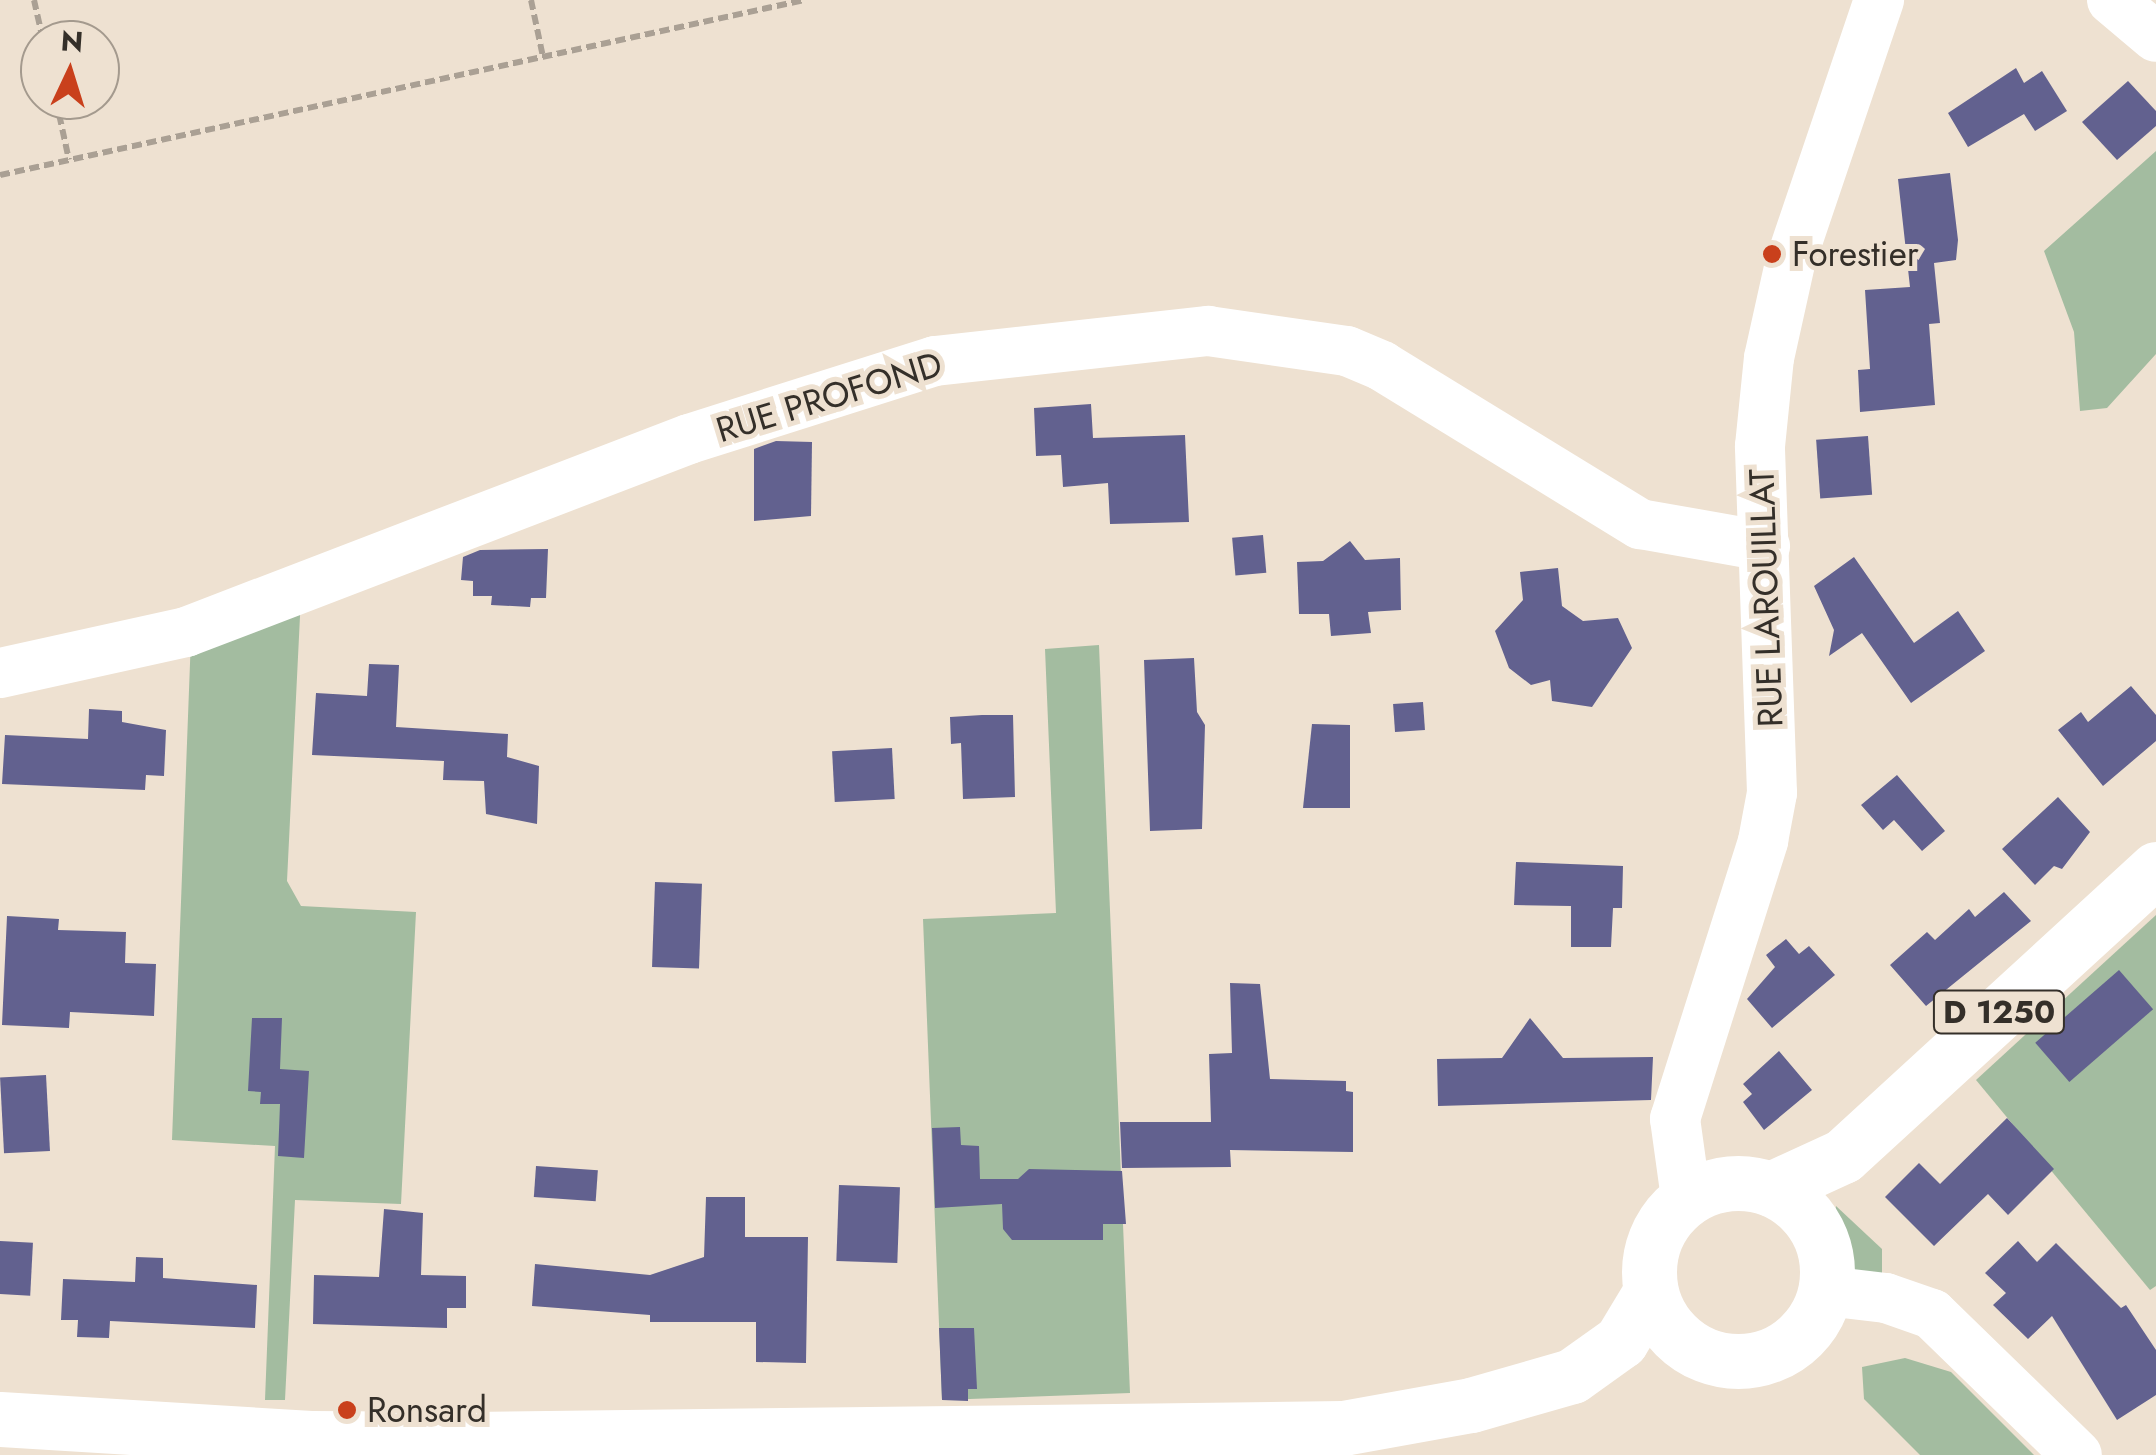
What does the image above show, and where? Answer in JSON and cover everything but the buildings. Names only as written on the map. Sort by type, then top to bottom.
[{"type":"main road","name":"D 1250","points":[[1792,1206],[2156,868]]},
{"type":"main road","points":[[1742,1182],[1792,1206],[1825,1255],[1826,1290],[1795,1341],[1769,1356],[1740,1361],[1697,1350],[1663,1321],[1650,1293],[1652,1246],[1686,1198],[1742,1182]]},
{"type":"main road","points":[[1318,1438],[1471,1405],[1572,1376],[1620,1341],[1650,1293]]},
{"type":"main road","points":[[0,1418],[311,1446],[673,1447],[1388,1438],[1475,1424],[1596,1390],[1697,1350]]},
{"type":"street","name":"RUE LAROUILLAT","points":[[1686,1198],[1676,1119],[1763,841],[1772,793],[1760,446],[1769,358],[1790,263],[1879,0]]},
{"type":"street","points":[[2112,0],[2156,36]]},
{"type":"street","name":"RUE PROFOND","points":[[0,673],[186,632],[689,439],[935,361],[1193,332],[1270,336],[1347,352],[1382,366],[1640,524],[1765,546]]},
{"type":"street","points":[[1826,1290],[1886,1298],[1932,1314],[2077,1455]]},
{"type":"path","points":[[532,0],[543,57]]},
{"type":"path","points":[[0,174],[804,0]]},
{"type":"path","points":[[60,120],[68,160]]},
{"type":"green space","points":[[2156,151],[2156,354],[2107,408],[2080,411],[2074,332],[2044,251]]},
{"type":"green space","points":[[301,596],[287,881],[301,906],[416,912],[401,1204],[295,1200],[285,1400],[265,1400],[275,1146],[172,1140],[191,637]]},
{"type":"green space","points":[[1099,645],[1130,1393],[942,1400],[923,919],[1056,913],[1045,649]]},
{"type":"green space","points":[[2156,915],[2156,1286],[2150,1290],[1976,1080]]},
{"type":"green space","points":[[1836,1206],[1882,1249],[1882,1278],[1844,1272],[1833,1224]]},
{"type":"green space","points":[[1905,1358],[1951,1372],[2034,1455],[1920,1455],[1864,1399],[1862,1367]]},
{"type":"place","name":"Forestier","points":[[1772,254]]},
{"type":"place","name":"Ronsard","points":[[347,1410]]}]
